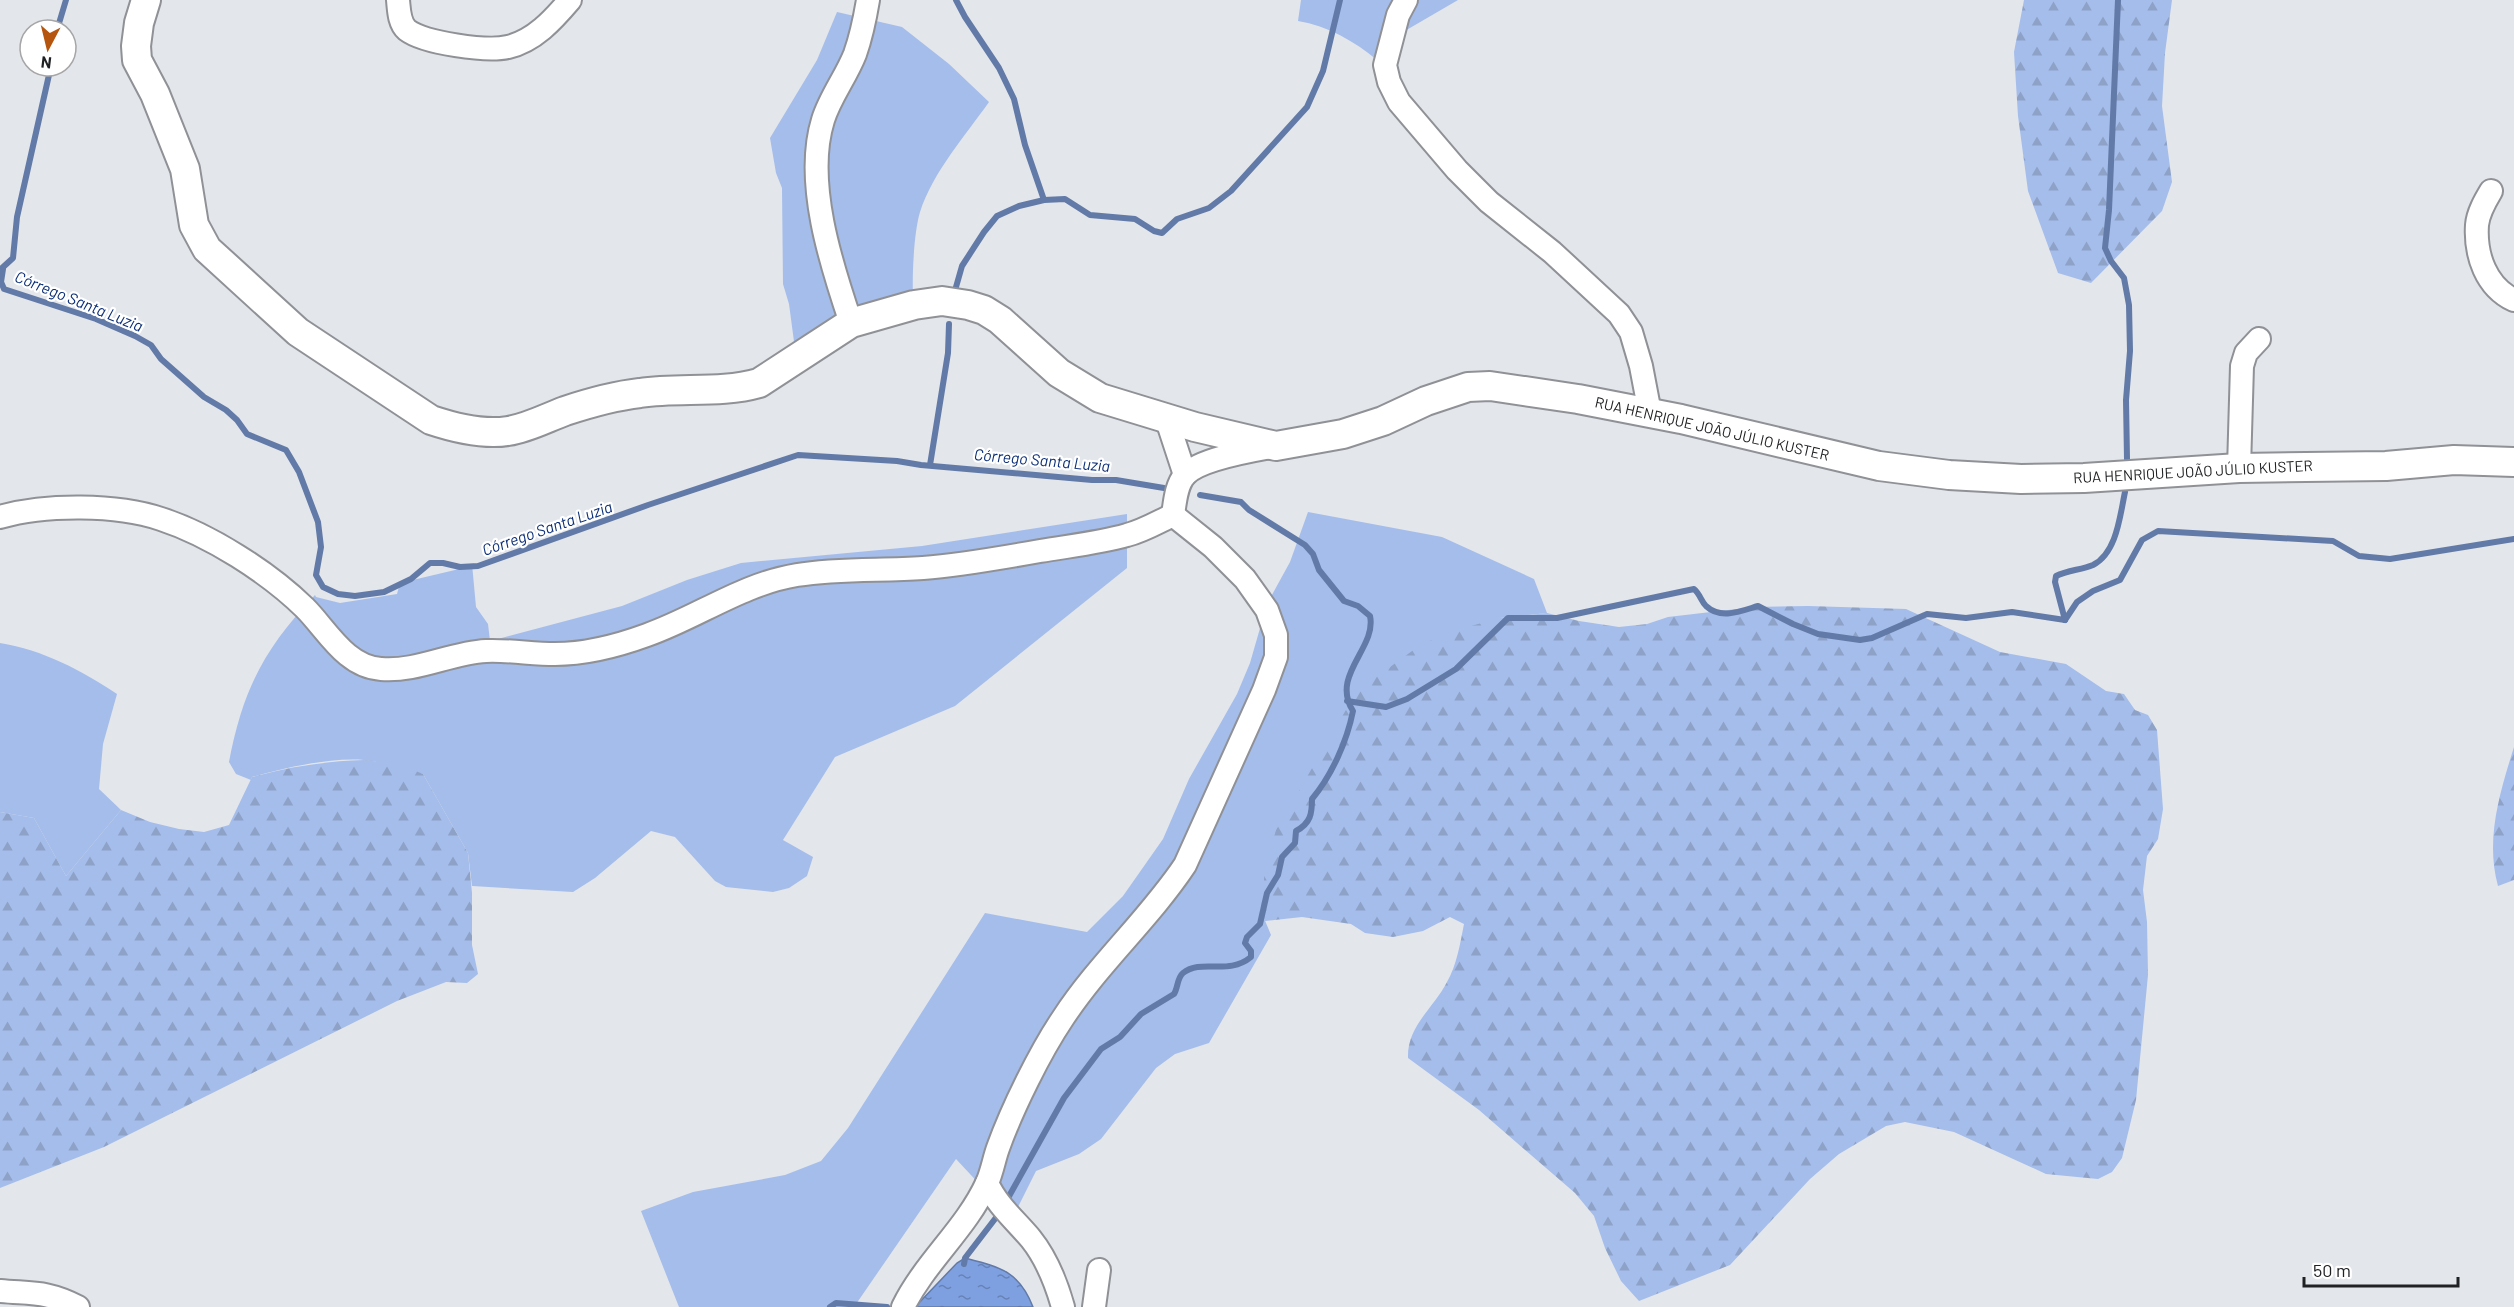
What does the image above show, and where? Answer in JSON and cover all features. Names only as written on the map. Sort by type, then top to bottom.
[{"type":"street","name":"RUA HENRIQUE JOÃO JÚLIO KUSTER","points":[[146,0],[138,23],[137,60],[155,94],[185,169],[194,225],[207,249],[298,332],[431,420],[454,428],[508,431],[585,404],[616,397],[664,390],[746,387],[766,379],[851,323],[914,305],[942,301],[984,310],[1000,320],[1076,386],[1100,398],[1276,446],[1343,434],[1468,387],[1490,386],[1650,413],[1879,466],[1949,475],[2021,479],[2085,478],[2239,468],[2386,466],[2454,460],[2514,462]]},
{"type":"street","points":[[398,0],[400,18],[406,30],[424,39],[487,48],[508,47],[532,36],[553,20],[570,0]]},
{"type":"street","points":[[851,323],[836,277],[820,211],[815,161],[817,142],[824,118],[854,55],[868,0]]},
{"type":"street","points":[[1406,0],[1398,15],[1385,64],[1389,82],[1399,102],[1457,170],[1489,202],[1552,252],[1619,314],[1631,332],[1641,366],[1650,413]]},
{"type":"street","points":[[2491,191],[2482,207],[2477,224],[2479,250],[2486,275],[2503,294],[2514,300]]},
{"type":"street","points":[[2239,468],[2242,366],[2246,353],[2259,339]]},
{"type":"street","points":[[1166,417],[1185,475]]},
{"type":"street","points":[[1173,515],[1175,495],[1185,475],[1219,458],[1276,446]]},
{"type":"street","points":[[0,517],[17,512],[46,509],[117,511],[159,518],[191,531],[271,580],[305,608],[336,644],[357,662],[378,669],[406,668],[486,651],[556,654],[589,651],[618,645],[649,634],[738,592],[796,575],[833,570],[921,568],[1000,559],[1128,535],[1173,515]]},
{"type":"street","points":[[903,1307],[919,1280],[956,1233],[987,1183],[998,1147],[1016,1107],[1062,1019],[1122,941],[1170,888],[1185,865],[1264,690],[1276,657],[1276,635],[1267,610],[1259,597],[1213,547],[1173,515]]},
{"type":"street","points":[[987,1183],[993,1197],[1041,1254],[1053,1276],[1063,1307]]},
{"type":"street","points":[[1094,1307],[1099,1270]]},
{"type":"street","points":[[0,1291],[33,1292],[56,1297],[78,1307]]},
{"type":"green space","points":[[1301,0],[1458,0],[1391,39],[1377,60],[1340,35],[1298,21]]},
{"type":"green space","points":[[2024,0],[2172,0],[2165,53],[2162,106],[2172,182],[2162,211],[2091,283],[2058,273],[2028,191],[2018,116],[2014,52]]},
{"type":"green space","points":[[837,12],[902,27],[949,64],[989,102],[950,155],[933,183],[920,212],[913,265],[913,295],[795,349],[789,304],[783,284],[782,188],[776,173],[770,138],[817,60]]},
{"type":"green space","points":[[1308,512],[1442,537],[1534,579],[1547,613],[1500,618],[1261,911],[1271,935],[1209,1043],[1175,1054],[1156,1068],[1101,1139],[1079,1154],[1036,1171],[1012,1219],[956,1159],[854,1307],[679,1307],[641,1211],[693,1192],[785,1175],[821,1161],[848,1128],[985,913],[1087,932],[1123,896],[1163,839],[1189,779],[1237,694],[1250,663],[1267,604],[1290,562]]},
{"type":"green space","points":[[1127,514],[1127,568],[955,706],[835,757],[783,840],[813,857],[807,876],[789,888],[773,892],[726,887],[715,881],[675,837],[651,831],[595,878],[573,892],[472,886],[468,853],[423,774],[379,762],[351,760],[293,767],[252,777],[251,780],[236,774],[229,762],[241,713],[258,671],[282,634],[315,595],[340,603],[397,594],[400,583],[472,564],[476,607],[488,624],[490,641],[622,606],[687,580],[741,563],[922,546]]},
{"type":"green space","points":[[1754,607],[1906,609],[2000,652],[2066,664],[2106,691],[2124,694],[2135,710],[2148,715],[2157,730],[2163,809],[2158,839],[2147,856],[2143,890],[2147,922],[2148,975],[2136,1100],[2122,1158],[2112,1172],[2098,1179],[2046,1174],[1954,1132],[1905,1122],[1886,1126],[1839,1154],[1810,1179],[1730,1265],[1639,1301],[1621,1281],[1605,1248],[1594,1216],[1575,1193],[1479,1110],[1408,1058],[1416,1027],[1441,992],[1453,968],[1464,924],[1450,917],[1423,931],[1393,937],[1365,933],[1351,924],[1302,917],[1265,921],[1261,911],[1265,868],[1276,830],[1357,691],[1419,646],[1449,632],[1500,618],[1547,613],[1619,627],[1647,624],[1668,617]]},
{"type":"green space","points":[[0,643],[16,646],[61,662],[117,694],[103,744],[99,789],[121,810],[66,876],[34,818],[0,812]]},
{"type":"green space","points":[[2514,747],[2514,880],[2498,886],[2494,868],[2494,833],[2499,798]]},
{"type":"green space","points":[[364,760],[399,764],[423,774],[468,853],[472,893],[472,945],[478,974],[467,983],[446,982],[397,1001],[104,1147],[0,1188],[0,812],[34,818],[66,876],[121,810],[150,822],[204,832],[229,825],[252,777],[307,765]]},
{"type":"water","points":[[965,1258],[1007,1272],[1021,1285],[1033,1307],[915,1307],[957,1263]]},
{"type":"waterway","name":"Córrego Santa Luzia","points":[[61,18],[66,0]]},
{"type":"waterway","points":[[956,0],[999,68],[1014,99],[1025,145],[1044,200]]},
{"type":"waterway","points":[[956,287],[962,266],[984,232],[997,216],[1019,206],[1044,200],[1065,199],[1090,215],[1135,219],[1154,231],[1162,233],[1177,219],[1209,208],[1231,191],[1307,107],[1323,71],[1340,0]]},
{"type":"waterway","points":[[2118,0],[2109,210],[2105,248],[2111,261],[2124,278],[2129,305],[2127,459]]},
{"type":"waterway","name":"Córrego Santa Luzia","points":[[1,269],[13,258],[17,217],[48,78]]},
{"type":"waterway","name":"Córrego Santa Luzia","points":[[3,269],[1,282],[4,289],[96,319],[151,345],[161,359],[204,397],[226,410],[247,434],[286,450],[299,472],[318,522],[321,547],[316,575],[323,587],[338,594],[355,596],[384,592],[411,579],[430,563],[460,567],[478,566],[648,505],[798,455],[897,461],[1092,480],[1116,480],[1164,488]]},
{"type":"waterway","points":[[930,465],[948,353],[949,324]]},
{"type":"waterway","points":[[2065,620],[2055,582],[2056,576],[2093,565],[2107,552],[2116,533],[2125,492]]},
{"type":"waterway","name":"Córrego Santa Luzia","points":[[1008,1198],[1064,1098],[1101,1049],[1120,1037],[1141,1014],[1174,994],[1183,973],[1198,967],[1242,963],[1251,957],[1251,951],[1245,943],[1247,937],[1260,924],[1267,893],[1278,875],[1282,857],[1295,843],[1296,831],[1305,825],[1310,817],[1312,799],[1332,769],[1343,746],[1350,722],[1353,711],[1347,698],[1347,685],[1367,639],[1370,616],[1358,606],[1344,601],[1319,570],[1313,554],[1305,545],[1249,510],[1241,502],[1200,495]]},
{"type":"waterway","points":[[2065,620],[2077,602],[2093,591],[2120,580],[2142,540],[2158,531],[2333,541],[2359,556],[2390,559],[2514,539]]},
{"type":"waterway","points":[[1347,701],[1386,707],[1407,699],[1456,669],[1508,618],[1557,618],[1694,589],[1706,606],[1718,613],[1738,612],[1758,606],[1818,634],[1860,640],[1872,638],[1927,614],[1966,618],[2012,612],[2065,620]]},
{"type":"waterway","name":"Córrego Santa Luzia","points":[[964,1264],[965,1258],[998,1215]]},
{"type":"waterway","name":"Córrego Santa Luzia","points":[[830,1307],[836,1303],[887,1307]]}]
